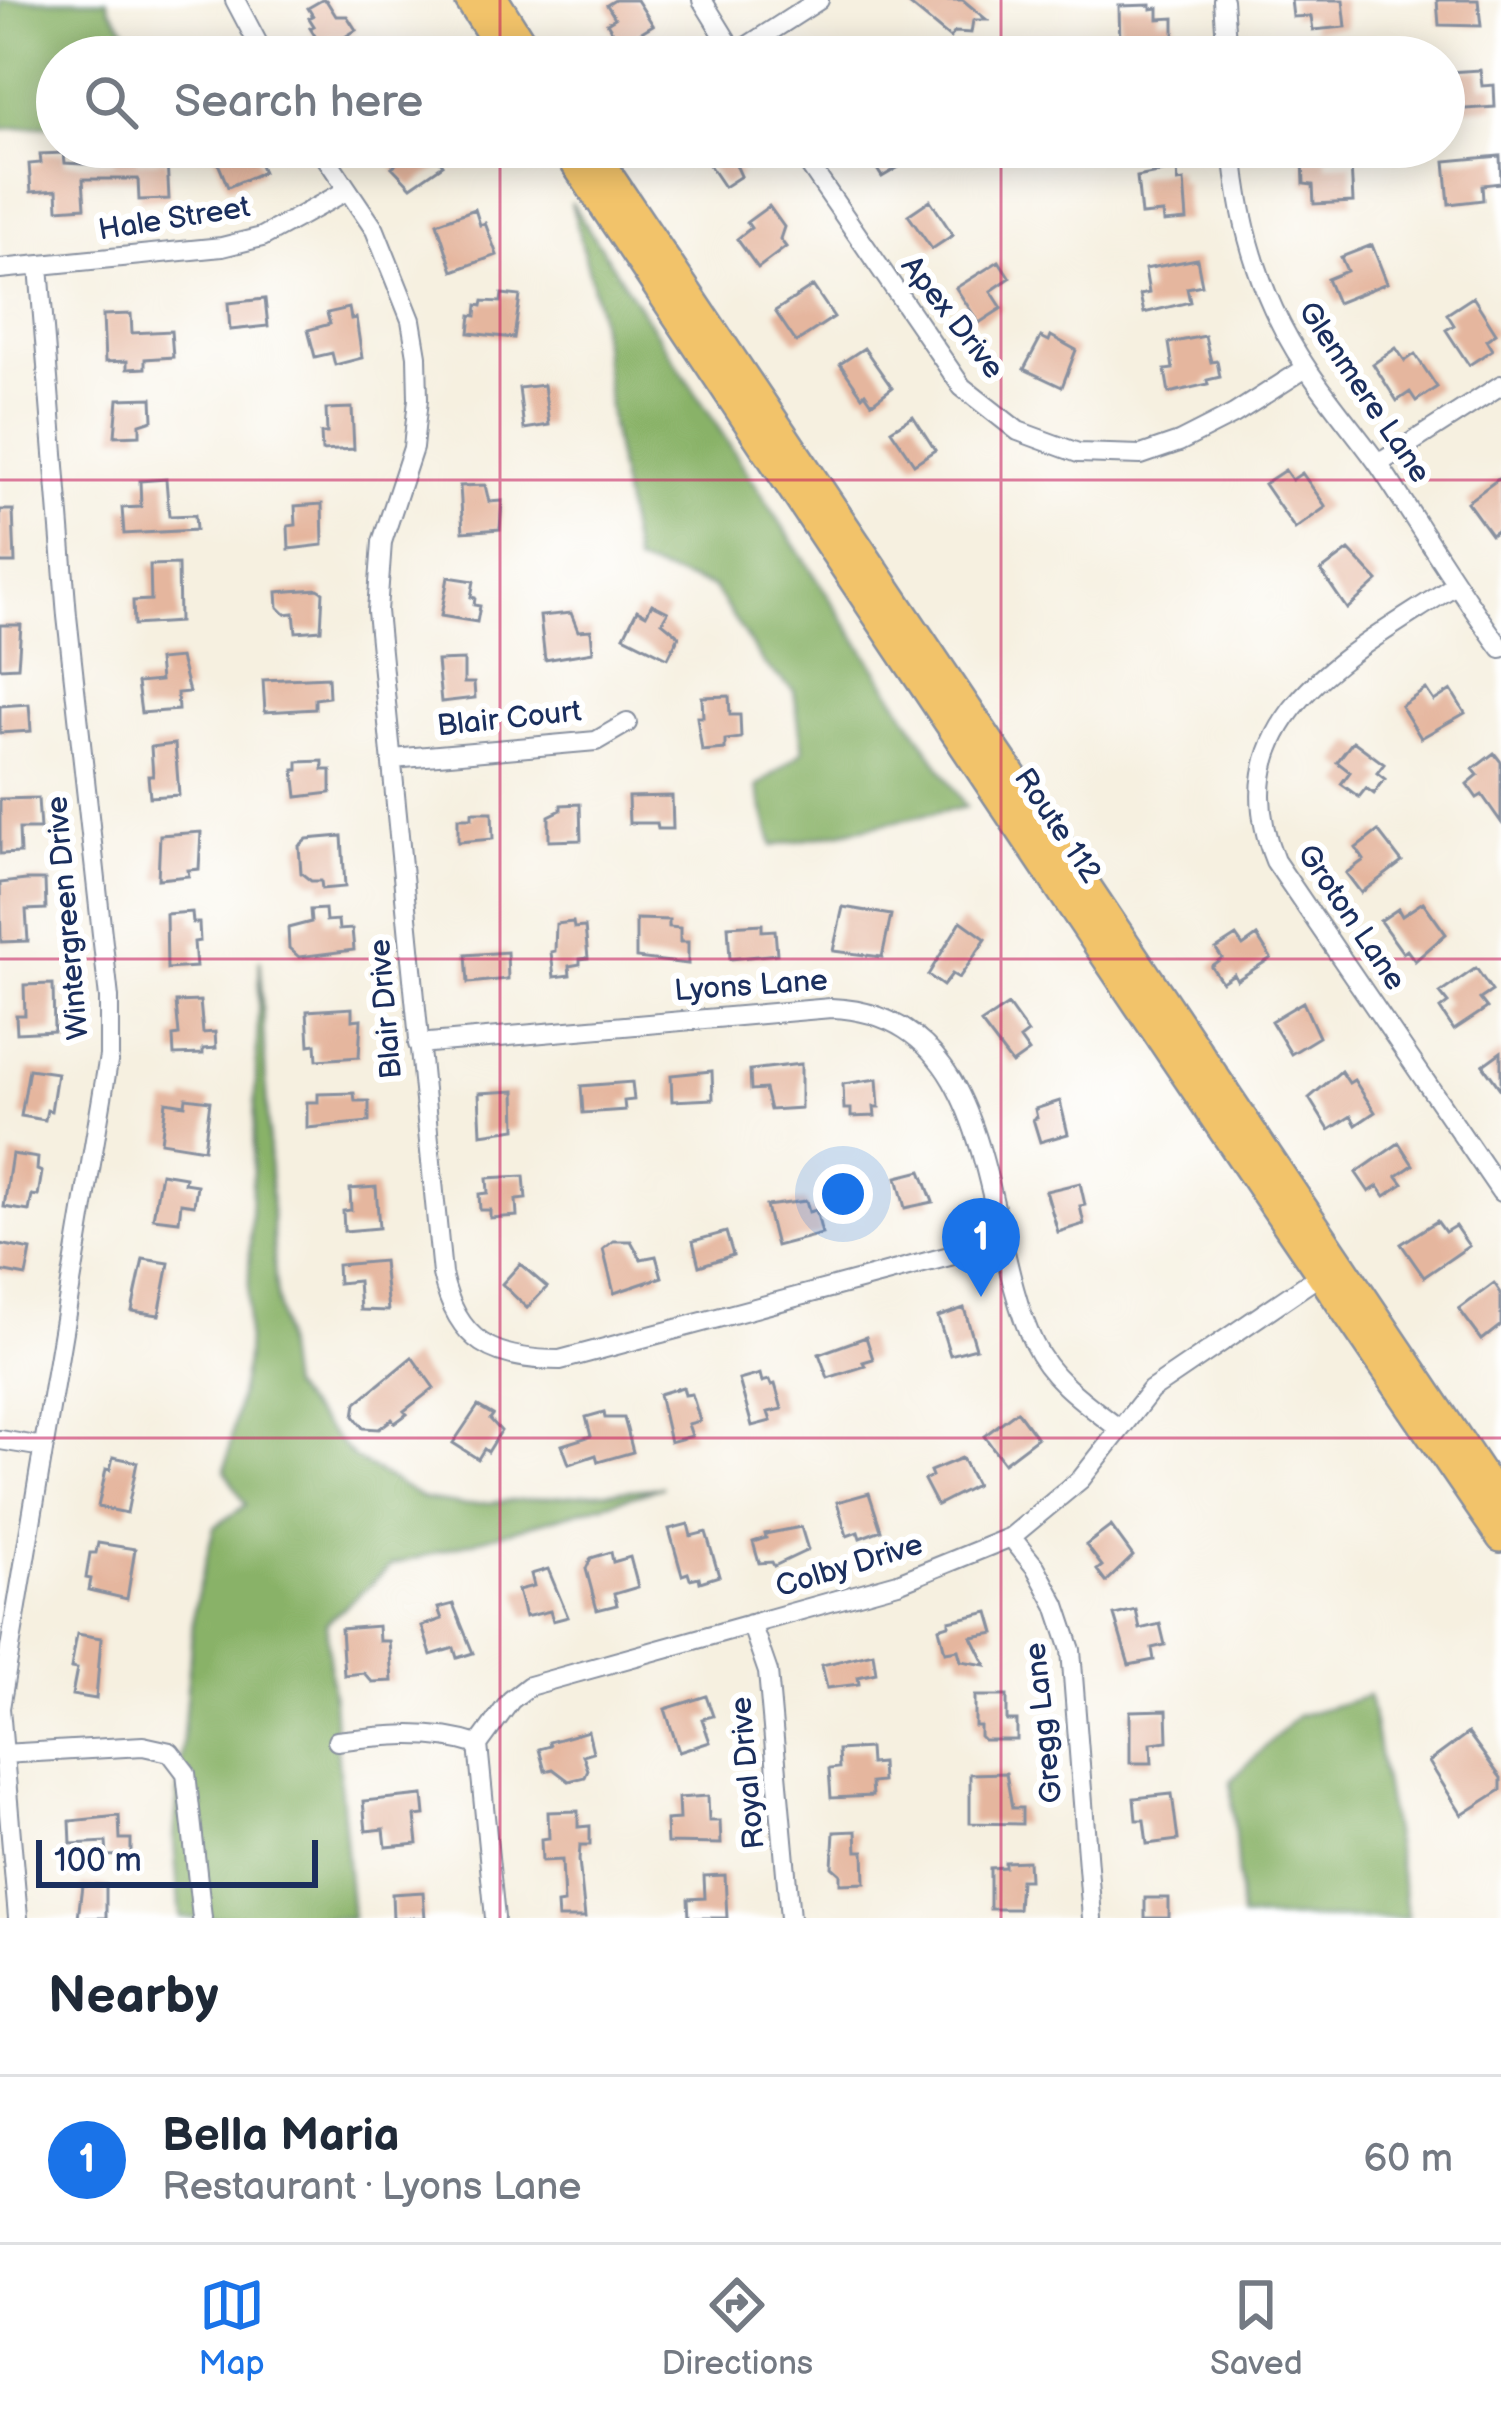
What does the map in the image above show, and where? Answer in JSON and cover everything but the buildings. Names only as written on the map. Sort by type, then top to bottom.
[{"type":"main road","points":[[469,0],[492,36]]},
{"type":"main road","points":[[495,0],[518,36]]},
{"type":"main road","name":"Route 112","points":[[578,168],[1329,1269],[1501,1502]]},
{"type":"main road","name":"Route 112","points":[[604,168],[1501,1538]]},
{"type":"street","points":[[235,0],[254,36]]},
{"type":"street","points":[[702,0],[724,36]]},
{"type":"street","points":[[766,36],[819,0]]},
{"type":"street","points":[[1223,0],[1226,36]]},
{"type":"street","name":"Blair Drive","points":[[332,168],[375,230],[411,320],[417,356],[413,448],[382,542],[377,590],[418,1045],[449,1307],[494,1352],[524,1360],[560,1360],[1002,1242]]},
{"type":"street","name":"Apex Drive","points":[[811,168],[962,387],[1018,431],[1078,453],[1141,455],[1234,414],[1306,368]]},
{"type":"street","name":"Glenmere Lane","points":[[1234,168],[1252,258],[1306,368],[1378,464],[1454,585],[1501,648]]},
{"type":"street","name":"Hale Street","points":[[0,269],[222,248],[262,237],[346,191]]},
{"type":"street","name":"Wintergreen Drive","points":[[18,1918],[0,1708],[109,1056],[109,998],[67,616],[39,266]]},
{"type":"street","points":[[1378,464],[1501,386]]},
{"type":"street","name":"Groton Lane","points":[[1454,585],[1311,684],[1290,708],[1275,738],[1261,792],[1275,861],[1501,1192]]},
{"type":"street","name":"Blair Court","points":[[393,760],[596,741],[626,723]]},
{"type":"street","name":"Lyons Lane","points":[[418,1045],[786,1011],[857,1009],[893,1024],[921,1042],[963,1097],[1029,1333],[1044,1361],[1070,1390],[1118,1428]]},
{"type":"street","name":"Colby Drive","points":[[478,1745],[511,1700],[529,1685],[898,1583],[1011,1537],[1081,1479],[1151,1390],[1329,1269]]},
{"type":"street","points":[[0,1440],[44,1447]]},
{"type":"street","name":"Gregg Lane","points":[[1011,1537],[1036,1568],[1056,1605],[1071,1649],[1092,1918]]},
{"type":"street","name":"Royal Drive","points":[[752,1626],[768,1672],[790,1918]]},
{"type":"street","points":[[337,1741],[395,1734],[478,1745],[495,1918]]},
{"type":"street","points":[[2,1754],[143,1746],[170,1752],[186,1773],[202,1918]]},
{"type":"green space","points":[[0,0],[107,0],[131,36],[36,36],[36,126],[0,129]]},
{"type":"green space","points":[[571,202],[966,807],[773,846],[757,787],[803,751],[794,691],[763,663],[713,587],[635,563],[611,424],[598,307]]},
{"type":"green space","points":[[260,959],[275,1280],[289,1388],[354,1458],[424,1499],[463,1505],[663,1487],[392,1565],[326,1623],[352,1918],[180,1918],[174,1840],[194,1609],[214,1527],[246,1505],[225,1471],[246,1360]]},
{"type":"green space","points":[[1369,1696],[1408,1918],[1241,1918],[1231,1781],[1297,1716]]},
{"type":"place","name":"Bella Maria","points":[[981,1297]]}]
